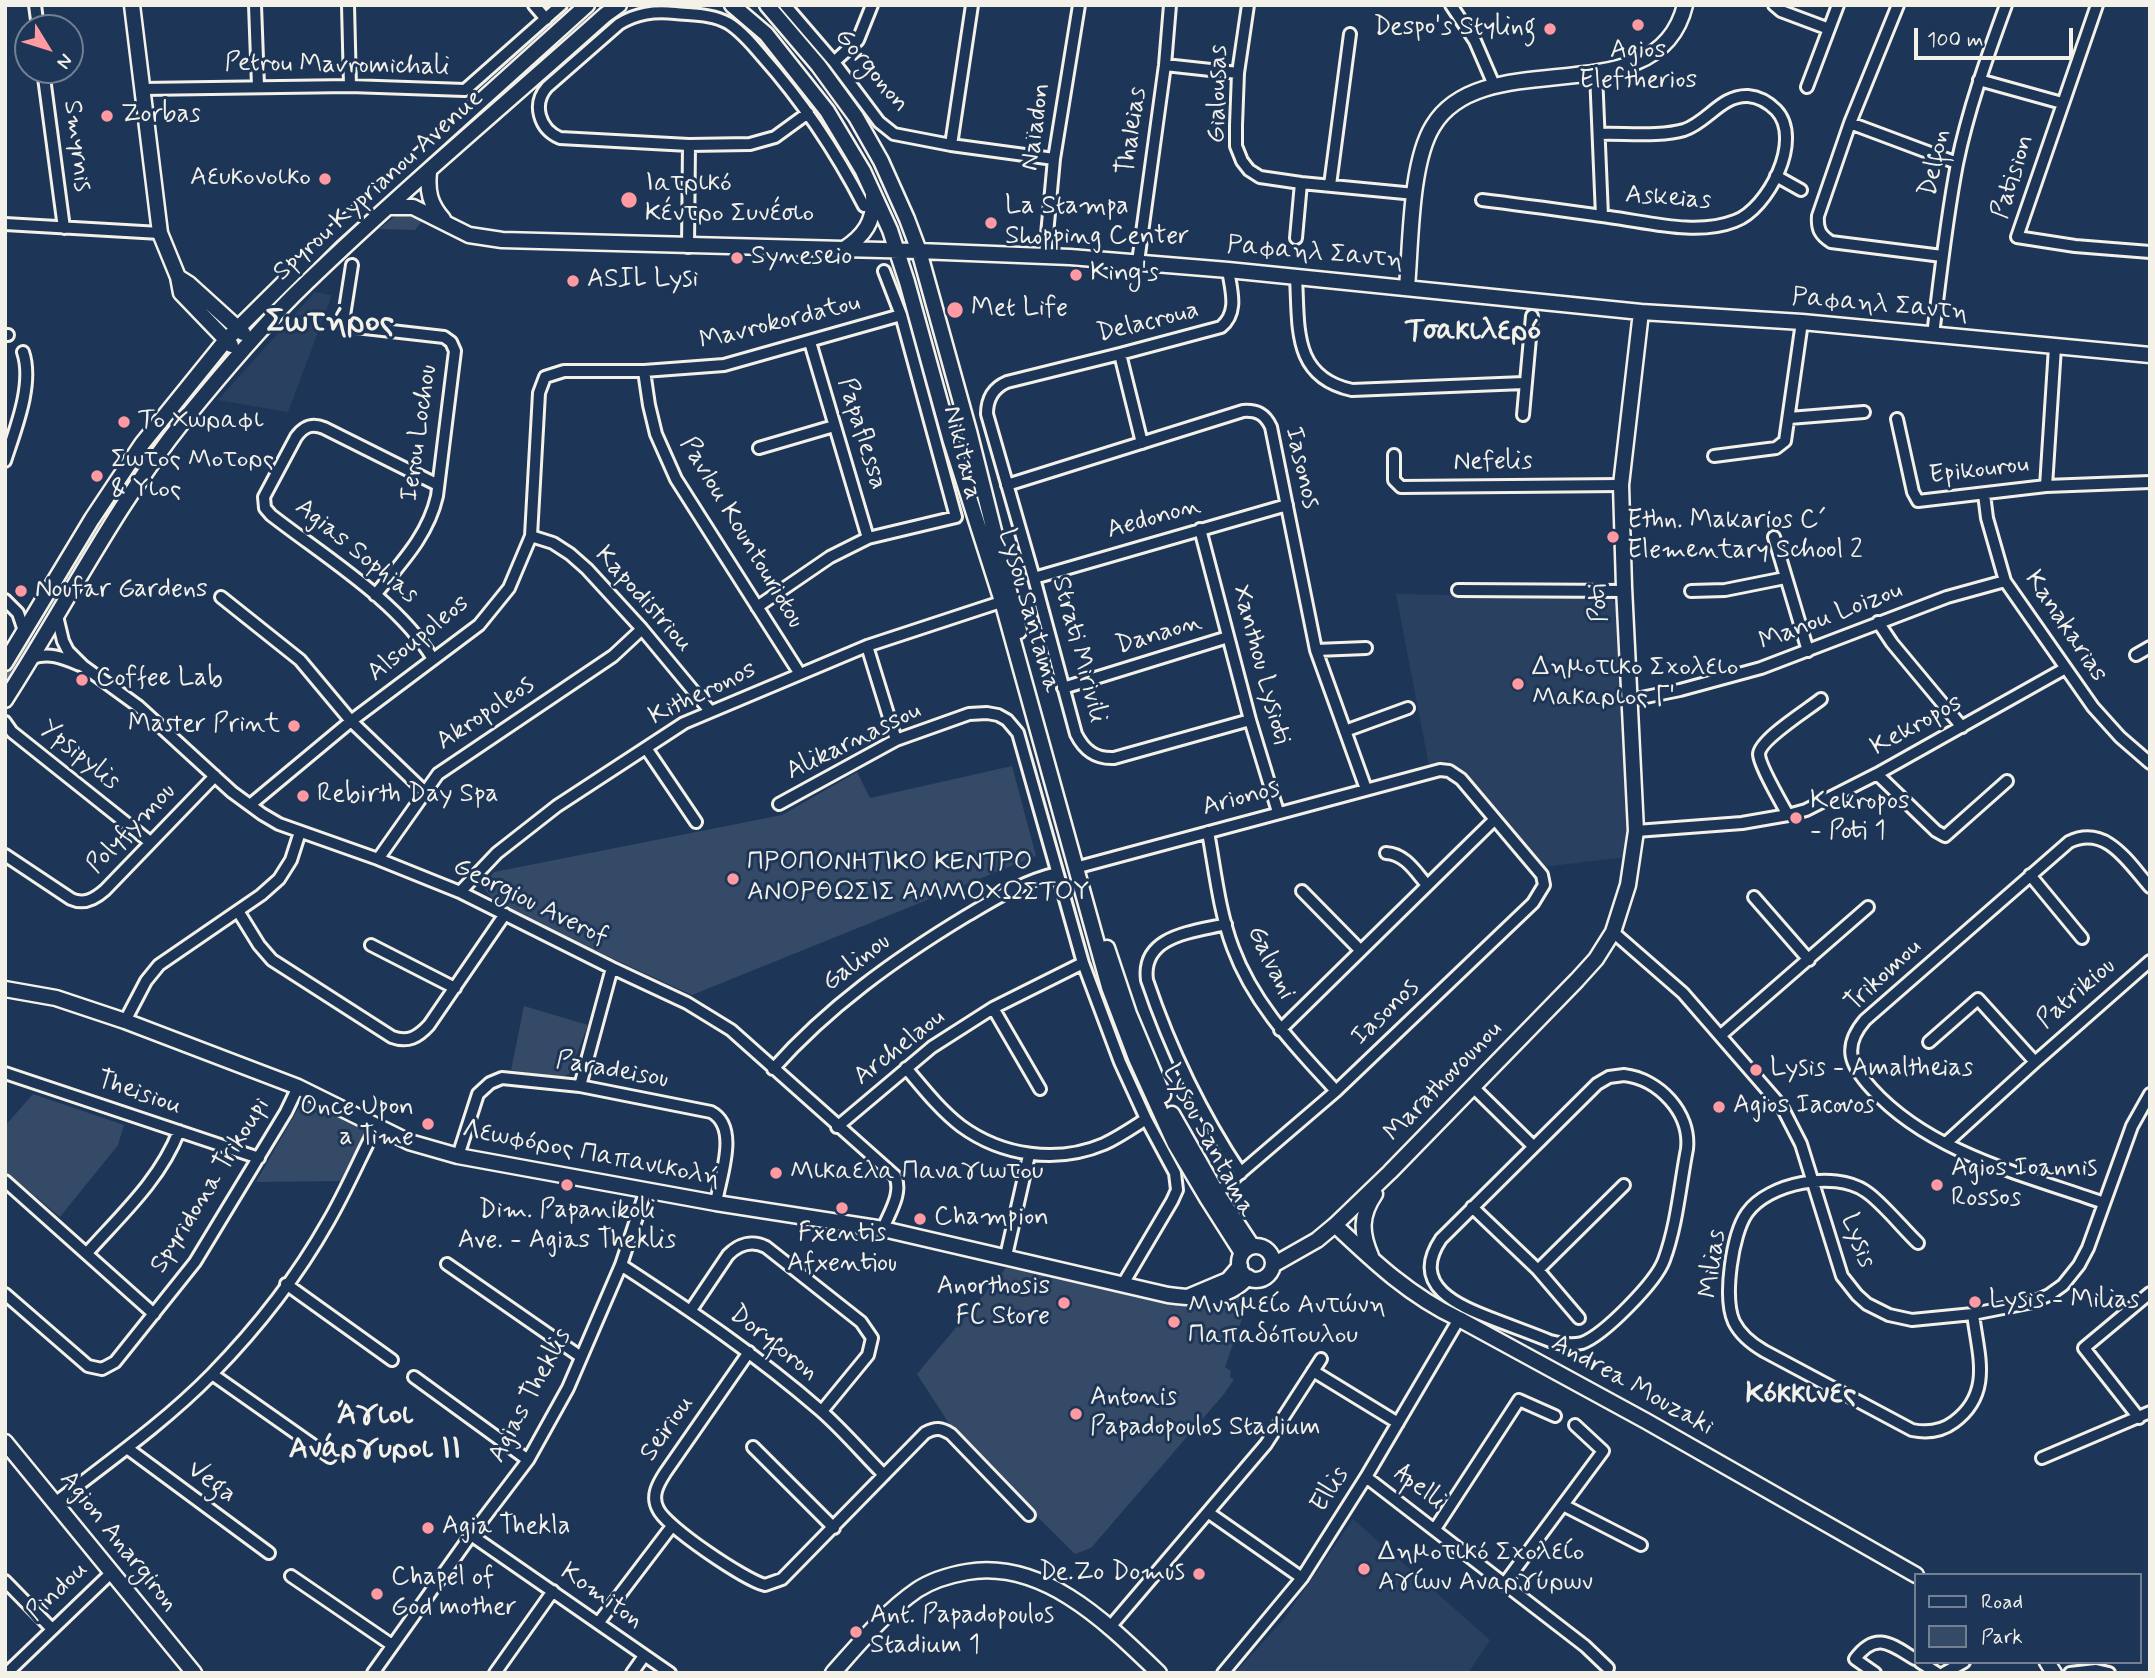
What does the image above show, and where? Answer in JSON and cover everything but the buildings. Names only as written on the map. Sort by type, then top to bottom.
[{"type":"street","points":[[132,5],[160,233],[178,277],[181,293],[240,353]]},
{"type":"street","points":[[255,5],[258,86]]},
{"type":"street","points":[[348,5],[351,86]]},
{"type":"street","points":[[534,5],[546,19]]},
{"type":"street","name":"Petrou Mavromichali","points":[[142,89],[351,86],[466,90],[561,5]]},
{"type":"street","name":"Spyrou Kyprianou Avenue","points":[[5,663],[92,519],[142,444],[226,340],[332,235],[587,5]]},
{"type":"street","name":"Spyrou Kyprianou Avenue","points":[[5,700],[133,491],[183,421],[240,353],[293,296],[619,5]]},
{"type":"street","name":"Lysou Santama","points":[[732,5],[766,34],[812,90],[851,149],[873,190],[897,251],[950,438],[1006,600]]},
{"type":"street","name":"Lysou Santama","points":[[767,5],[818,65],[856,117],[894,187],[919,251],[1006,600],[1056,770],[1109,988],[1136,1058],[1175,1144],[1245,1260]]},
{"type":"street","name":"Gorgonon","points":[[785,5],[834,62],[879,121],[894,134],[951,145]]},
{"type":"street","points":[[834,62],[858,40],[872,5]]},
{"type":"street","points":[[972,5],[951,145],[1054,159]]},
{"type":"street","name":"Naïadon","points":[[1045,256],[1054,159],[1079,5]]},
{"type":"street","name":"Thaleias","points":[[1138,262],[1165,65],[1170,5]]},
{"type":"street","name":"Gialousas","points":[[1248,5],[1238,73],[1236,146],[1241,160],[1249,170],[1260,177],[1301,183],[1415,194]]},
{"type":"street","points":[[1451,5],[1475,41],[1493,85]]},
{"type":"street","points":[[1407,288],[1415,194],[1424,145],[1436,120],[1457,101],[1493,85],[1596,73],[1641,59],[1657,50],[1676,28],[1685,5]]},
{"type":"street","points":[[1774,5],[1781,11],[1829,29]]},
{"type":"street","points":[[1807,88],[1838,5]]},
{"type":"street","points":[[1898,5],[1850,123],[1817,226],[1820,233],[1831,242],[1942,256]]},
{"type":"street","name":"Delfon","points":[[1933,335],[1942,256],[1958,163],[1979,80],[2006,5]]},
{"type":"street","name":"Patision","points":[[2097,5],[2017,237],[2150,253]]},
{"type":"street","points":[[808,113],[767,140],[750,144],[689,145],[560,138],[545,128],[538,110],[539,99],[544,90],[619,24],[638,15],[664,12],[712,17],[733,27],[774,69],[808,113],[838,158],[864,206]]},
{"type":"street","points":[[1329,185],[1350,34]]},
{"type":"street","points":[[1165,65],[1238,73]]},
{"type":"street","points":[[1596,73],[1602,216]]},
{"type":"street","points":[[1979,80],[2062,103]]},
{"type":"street","name":"Smyrnis","points":[[45,84],[64,228]]},
{"type":"street","name":"Askeias","points":[[1482,200],[1677,226],[1719,226],[1737,221],[1754,210],[1776,176],[1785,152],[1787,137],[1786,124],[1761,98],[1735,97],[1723,102],[1703,120],[1684,130],[1599,134]]},
{"type":"street","points":[[1850,123],[1958,163]]},
{"type":"street","points":[[688,247],[689,145]]},
{"type":"street","points":[[429,172],[430,199],[446,223]]},
{"type":"street","points":[[1776,176],[1801,190]]},
{"type":"street","points":[[1296,238],[1301,183]]},
{"type":"street","points":[[844,249],[858,239],[870,222],[874,206],[873,190]]},
{"type":"street","name":"Ραφαηλ Σαντη","points":[[391,207],[413,207],[469,235],[502,240],[919,251],[1138,262],[1641,312],[1802,322],[2056,347]]},
{"type":"street","points":[[5,224],[160,233]]},
{"type":"street","name":"Ierou Lochou","points":[[352,265],[344,316],[347,323],[356,327],[447,338],[453,345],[455,354],[433,511],[420,537],[375,595]]},
{"type":"street","name":"Delacroua","points":[[991,396],[998,387],[1007,382],[1120,355],[1213,330],[1225,324],[1233,304],[1228,270]]},
{"type":"street","name":"Nikitara","points":[[757,607],[830,557],[868,538],[956,517],[901,315],[884,271]]},
{"type":"street","points":[[178,277],[251,341]]},
{"type":"street","points":[[1296,278],[1300,344],[1312,369],[1334,386],[1352,390],[1524,383]]},
{"type":"street","name":"Poti","points":[[1613,932],[1628,885],[1636,831],[1621,485],[1641,312]]},
{"type":"street","name":"Mavrokordatou","points":[[545,377],[564,371],[644,371],[723,365],[901,315]]},
{"type":"street","points":[[1523,415],[1532,316]]},
{"type":"street","points":[[1714,456],[1776,448],[1784,442],[1802,322]]},
{"type":"street","name":"Papaflessa","points":[[810,342],[868,538]]},
{"type":"street","points":[[2056,347],[2150,355]]},
{"type":"street","name":"Epikourou","points":[[2046,486],[2056,347]]},
{"type":"street","points":[[5,461],[28,378],[23,352]]},
{"type":"street","points":[[1120,355],[1142,443]]},
{"type":"street","name":"Pavlou Kountouriotou","points":[[644,371],[649,405],[665,457],[689,500],[800,674]]},
{"type":"street","name":"Alsoupoleos","points":[[250,805],[351,722],[479,625],[509,588],[531,536],[539,393],[545,377]]},
{"type":"street","name":"Strati Mirivili","points":[[991,396],[987,409],[988,420],[1077,738],[1086,750],[1103,758],[1114,758],[1250,720]]},
{"type":"street","name":"Iasonos","points":[[1007,485],[1243,411],[1257,412],[1265,417],[1271,427],[1316,650],[1366,789]]},
{"type":"street","points":[[1789,418],[1864,412]]},
{"type":"street","name":"Epikourou","points":[[1897,419],[1915,498],[1922,502],[2046,486],[2150,482]]},
{"type":"street","name":"Agias Sophias","points":[[433,659],[410,627],[375,595],[271,515],[265,508],[265,493],[296,437],[306,426],[319,426],[438,485]]},
{"type":"street","points":[[759,448],[834,426]]},
{"type":"street","name":"Nefelis","points":[[1394,455],[1394,480],[1401,487],[1621,485]]},
{"type":"street","name":"Kanakarias","points":[[1984,494],[1987,518],[2005,581],[2064,669],[2107,724],[2150,763]]},
{"type":"street","name":"Aedonon","points":[[1034,578],[1287,505]]},
{"type":"street","name":"Xanthou Lysioti","points":[[1200,529],[1250,720],[1278,812]]},
{"type":"street","name":"Kapodistriou","points":[[531,536],[553,543],[570,554],[597,579],[710,711]]},
{"type":"street","points":[[1774,537],[1808,651]]},
{"type":"street","points":[[1691,591],[1725,590],[1785,578]]},
{"type":"street","name":"Manou Loizou","points":[[1631,701],[1714,682],[1808,651],[1947,597],[2005,581]]},
{"type":"street","points":[[1458,590],[1624,591]]},
{"type":"street","points":[[221,597],[300,660],[351,722],[424,791]]},
{"type":"street","name":"Kitheronos","points":[[460,892],[497,853],[557,806],[684,723],[867,646],[1006,600]]},
{"type":"street","points":[[8,602],[28,607],[41,603]]},
{"type":"street","points":[[8,602],[21,618],[24,631]]},
{"type":"street","name":"Georgiou Averof","points":[[57,616],[68,651],[83,666],[138,706],[250,805],[279,824],[460,892],[687,1003],[731,1030],[837,1127],[891,1172],[897,1181],[898,1192],[883,1229]]},
{"type":"street","points":[[1878,622],[1892,643],[1962,727]]},
{"type":"street","name":"Akropoleos","points":[[378,859],[424,791],[446,768],[613,656],[642,629]]},
{"type":"street","name":"Danaon","points":[[1063,688],[1228,637]]},
{"type":"street","points":[[867,646],[896,740]]},
{"type":"street","points":[[2136,655],[2150,647]]},
{"type":"street","points":[[1316,650],[1366,648]]},
{"type":"street","name":"Georgiou Averof","points":[[32,658],[43,654],[53,655],[83,666]]},
{"type":"street","name":"Kekropos","points":[[1636,831],[1742,823],[1788,815],[1821,803],[2064,669]]},
{"type":"street","points":[[1788,815],[1759,754],[1768,739],[1821,699]]},
{"type":"street","points":[[1345,731],[1408,708]]},
{"type":"street","name":"Alikarnassou","points":[[779,804],[896,740],[970,714],[987,713],[1007,720],[1021,739],[1083,963],[1120,1062],[1175,1173],[1177,1190],[1123,1284]]},
{"type":"street","name":"Ypsipylis","points":[[8,731],[150,842]]},
{"type":"street","points":[[646,748],[696,822]]},
{"type":"street","name":"Iasonos","points":[[1217,1193],[1336,1091],[1533,903],[1542,891],[1542,875],[1454,773],[1440,770],[1420,774]]},
{"type":"street","name":"Arionos","points":[[1079,866],[1420,774]]},
{"type":"street","points":[[1877,774],[1936,831],[1945,836],[2007,781]]},
{"type":"street","name":"Polyfymou","points":[[5,855],[71,899],[80,902],[92,900],[105,890],[215,776]]},
{"type":"street","points":[[1280,1030],[1494,820]]},
{"type":"street","points":[[125,1021],[142,987],[159,965],[261,895],[283,874],[292,860],[300,832]]},
{"type":"street","name":"Galvani","points":[[1208,832],[1232,946],[1249,982],[1280,1030],[1336,1091]]},
{"type":"street","name":"Trikomou","points":[[2104,1203],[1978,1159],[1908,1122],[1878,1096],[1855,1068],[1851,1058],[1852,1042],[1866,1020],[2069,842],[2089,836],[2103,840],[2117,849],[2150,887]]},
{"type":"street","points":[[1386,853],[1394,853],[1405,860],[1427,884]]},
{"type":"street","name":"Lysou Santama","points":[[1079,866],[1129,1014],[1184,1139],[1217,1193],[1245,1260]]},
{"type":"street","name":"Galinou","points":[[773,1069],[824,1018],[891,963],[1003,894],[1040,877],[1057,873]]},
{"type":"street","points":[[2030,875],[2082,938]]},
{"type":"street","points":[[1302,891],[1360,950]]},
{"type":"street","points":[[1754,897],[1809,960]]},
{"type":"street","points":[[1721,1034],[1868,907]]},
{"type":"street","points":[[238,911],[259,945],[272,960],[391,1037],[400,1040],[412,1039],[422,1033],[505,914]]},
{"type":"street","points":[[1226,924],[1166,940],[1150,955],[1146,970],[1155,1005],[1186,1076],[1217,1136],[1241,1173]]},
{"type":"street","name":"Lysis","points":[[1613,932],[1683,993],[1782,1107],[1801,1144],[1842,1276],[1864,1302],[1899,1318],[1912,1320],[1973,1314],[2041,1299],[2063,1285],[2079,1265],[2132,1126],[2149,1097]]},
{"type":"street","name":"Marathovounou","points":[[1245,1260],[1259,1280],[1269,1275],[1273,1265],[1317,1240],[1335,1225],[1577,980],[1596,959],[1613,932]]},
{"type":"street","points":[[371,945],[454,988]]},
{"type":"street","name":"Patrikiou","points":[[1946,1143],[2150,961]]},
{"type":"street","name":"Archelaou","points":[[837,1127],[932,1046],[993,1008],[1083,963]]},
{"type":"street","points":[[580,1086],[612,968]]},
{"type":"street","name":"Λεωφόρος Παπανικολή","points":[[5,989],[56,998],[125,1021],[298,1087],[409,1142],[458,1156],[716,1203],[883,1229],[1168,1295],[1206,1299],[1234,1290],[1245,1260]]},
{"type":"street","name":"Patrikiou","points":[[1929,1042],[1978,999],[2035,1062]]},
{"type":"street","points":[[993,1008],[1040,1089]]},
{"type":"street","points":[[906,1068],[943,1110],[962,1126],[1001,1147],[1028,1154],[1068,1153],[1090,1149],[1116,1138],[1146,1119]]},
{"type":"street","name":"Theisiou","points":[[5,1073],[259,1158]]},
{"type":"street","points":[[1616,1075],[1640,1078],[1653,1084],[1672,1103],[1684,1121],[1687,1149],[1665,1258],[1649,1284],[1608,1325],[1584,1342],[1565,1345],[1550,1341],[1464,1308],[1437,1287],[1432,1276],[1433,1253],[1441,1239],[1472,1207],[1597,1084],[1616,1075]]},
{"type":"street","name":"Paradeisou","points":[[458,1156],[475,1100],[490,1083],[509,1078],[580,1086],[711,1112],[717,1116],[723,1122],[727,1136],[716,1203]]},
{"type":"street","name":"Spyridona Trikoupi","points":[[5,1294],[88,1366],[103,1369],[115,1362],[195,1262],[259,1158],[298,1087]]},
{"type":"street","points":[[1473,1087],[1533,1146]]},
{"type":"street","points":[[55,1503],[127,1448],[212,1374],[260,1320],[328,1223],[376,1127]]},
{"type":"street","points":[[87,1253],[153,1180],[172,1151],[179,1131]]},
{"type":"street","points":[[1006,1256],[1028,1154]]},
{"type":"street","points":[[1373,1261],[1364,1238],[1363,1217],[1390,1172]]},
{"type":"street","name":"Milias","points":[[1918,1244],[1865,1191],[1848,1184],[1811,1180],[1778,1190],[1761,1199],[1742,1220],[1734,1253],[1729,1300],[1734,1321],[1752,1344],[1912,1430],[1931,1431],[1956,1421],[1978,1393],[1980,1376],[1973,1314]]},
{"type":"street","points":[[1538,1270],[1624,1185]]},
{"type":"street","points":[[8,1189],[87,1253],[154,1314]]},
{"type":"street","name":"Agias Theklis","points":[[373,1673],[528,1460],[568,1388],[621,1265],[646,1190]]},
{"type":"street","points":[[1472,1207],[1538,1270],[1579,1318]]},
{"type":"street","name":"Andrea Mouzaki","points":[[1335,1225],[1385,1273],[1431,1306],[1646,1420],[1913,1573]]},
{"type":"street","points":[[691,1310],[732,1251],[747,1244],[766,1247],[861,1322],[872,1338],[867,1355],[821,1411]]},
{"type":"street","points":[[1245,1260],[1257,1245],[1268,1250],[1296,1252]]},
{"type":"street","points":[[1268,1250],[1273,1265]]},
{"type":"street","points":[[447,1264],[581,1357]]},
{"type":"street","name":"Doryforon","points":[[621,1265],[691,1310],[749,1352],[821,1411],[884,1475]]},
{"type":"street","points":[[286,1284],[392,1360]]},
{"type":"street","points":[[2139,1418],[2084,1348],[2150,1293]]},
{"type":"street","name":"Ellis","points":[[1223,1673],[1302,1578],[1366,1477],[1459,1319]]},
{"type":"street","name":"Seiriou","points":[[749,1352],[656,1488],[657,1508],[672,1526],[749,1579],[765,1586],[782,1579],[834,1528]]},
{"type":"street","points":[[1110,1627],[1266,1444],[1321,1359]]},
{"type":"street","points":[[1313,1371],[1398,1423]]},
{"type":"street","points":[[212,1374],[330,1457]]},
{"type":"street","points":[[414,1377],[528,1460]]},
{"type":"street","points":[[1435,1529],[1518,1400],[1555,1416]]},
{"type":"street","points":[[2042,1458],[2150,1412]]},
{"type":"street","points":[[1505,1583],[1603,1451],[1575,1425]]},
{"type":"street","points":[[753,1447],[834,1528],[925,1433],[938,1428],[944,1429],[1029,1515]]},
{"type":"street","name":"Agion Anargiron","points":[[5,1441],[194,1673]]},
{"type":"street","name":"Vega","points":[[127,1448],[269,1553]]},
{"type":"street","name":"Apelli","points":[[1366,1477],[1585,1646],[1608,1668]]},
{"type":"street","points":[[1563,1505],[1641,1545]]},
{"type":"street","points":[[1209,1513],[1302,1578]]},
{"type":"street","points":[[599,1622],[672,1526]]},
{"type":"street","name":"Komiton","points":[[471,1535],[670,1673]]},
{"type":"street","points":[[834,1672],[892,1609],[919,1589],[948,1575],[979,1570],[1008,1571],[1035,1579],[1060,1592],[1110,1627],[1159,1673]]},
{"type":"street","name":"Pindou","points":[[7,1673],[111,1573]]},
{"type":"street","points":[[291,1576],[392,1645]]},
{"type":"street","points":[[5,1581],[52,1629]]},
{"type":"street","points":[[495,1673],[553,1591]]},
{"type":"street","points":[[1875,1673],[1855,1659],[1862,1650],[1877,1643],[1889,1643],[1913,1658]]},
{"type":"street","points":[[632,1673],[644,1656]]},
{"type":"street","points":[[1944,1673],[1960,1664]]},
{"type":"street","points":[[2070,1673],[2096,1670],[2109,1673]]},
{"type":"shaded area","points":[[315,292],[332,295],[288,412],[218,400]]},
{"type":"shaded area","name":"Δημοτικο Σχολειο Μακαριος Γ'","points":[[1396,594],[1610,598],[1621,609],[1628,857],[1541,867],[1447,760],[1429,766]]},
{"type":"shaded area","name":"Δημοτικό Σχολείο Αγίων Αναργύρων","points":[[1353,1519],[1490,1640],[1468,1673],[1235,1673],[1284,1619]]},
{"type":"green space","points":[[399,213],[423,220],[415,230],[379,229]]},
{"type":"green space","name":"ΠΡΟΠΟΝΗΤΙΚΟ ΚΕΝΤΡΟ ΑΝΟΡΘΩΣΙΣ ΑΜΜΟΧΩΣΤΟΥ","points":[[1012,766],[1036,856],[692,995],[498,906],[483,887],[494,872],[782,815],[857,772],[870,798]]},
{"type":"green space","points":[[524,1006],[588,1025],[569,1074],[560,1078],[511,1070]]},
{"type":"green space","points":[[33,1094],[124,1125],[118,1145],[60,1217],[5,1171],[5,1126]]},
{"type":"green space","points":[[303,1100],[369,1128],[341,1181],[256,1182]]},
{"type":"green space","name":"Antonis Papadopoulos Stadium","points":[[1020,1267],[1181,1302],[1245,1295],[1243,1301],[1249,1299],[1225,1367],[1231,1371],[1230,1377],[1234,1379],[1224,1394],[1091,1548],[1075,1554],[959,1439],[917,1374],[1006,1268],[1017,1270]]},
{"type":"waterway","points":[[5,675],[23,647]]},
{"type":"place","name":"Agios Eleftherios","points":[[1638,25]]},
{"type":"place","name":"Despo's Styling","points":[[1550,29]]},
{"type":"place","name":"Zorbas","points":[[107,116]]},
{"type":"place","name":"Αευκονοικο","points":[[325,179]]},
{"type":"place","name":"Ιατρικό Κέντρο Συνέσιο","points":[[629,200]]},
{"type":"place","name":"La Stampa Shopping Center","points":[[991,223]]},
{"type":"place","name":"Syneseio","points":[[737,258]]},
{"type":"place","name":"King's","points":[[1076,275]]},
{"type":"place","name":"ASIL Lysi","points":[[573,281]]},
{"type":"place","name":"Met Life","points":[[955,310]]},
{"type":"place","name":"Το Χωραφι","points":[[124,422]]},
{"type":"place","name":"Σωτος Μοτορς & Υιος","points":[[97,476]]},
{"type":"place","name":"Ethn. Makarios C´ Elementary School 2","points":[[1613,537]]},
{"type":"place","name":"Noufar Gardens","points":[[21,591]]},
{"type":"place","name":"Coffee Lab","points":[[82,680]]},
{"type":"place","name":"Δημοτικο Σχολειο Μακαριος Γ'","points":[[1518,684]]},
{"type":"place","name":"Master Print","points":[[294,726]]},
{"type":"place","name":"Rebirth Day Spa","points":[[303,796]]},
{"type":"place","name":"Kekropos - Poti 1","points":[[1796,818]]},
{"type":"place","name":"ΠΡΟΠΟΝΗΤΙΚΟ ΚΕΝΤΡΟ ΑΝΟΡΘΩΣΙΣ ΑΜΜΟΧΩΣΤΟΥ","points":[[733,879]]},
{"type":"place","name":"Lysis - Amaltheias","points":[[1756,1070]]},
{"type":"place","name":"Agios Iacovos","points":[[1719,1107]]},
{"type":"place","name":"Once Upon a Time","points":[[428,1124]]},
{"type":"place","name":"Μικαελα Παναγιωτου","points":[[776,1173]]},
{"type":"place","name":"Dim. Papanikoli Ave. - Agias Theklis","points":[[567,1185]]},
{"type":"place","name":"Agios Ioannis Rossos","points":[[1937,1185]]},
{"type":"place","name":"Fxentis Afxentiou","points":[[842,1208]]},
{"type":"place","name":"Champion","points":[[920,1219]]},
{"type":"place","name":"Lysis - Milias","points":[[1975,1302]]},
{"type":"place","name":"Anorthosis FC Store","points":[[1064,1303]]},
{"type":"place","name":"Μνημείο Αντώνη Παπαδόπουλου","points":[[1174,1322]]},
{"type":"place","name":"Antonis Papadopoulos Stadium","points":[[1076,1414]]},
{"type":"place","name":"Agia Thekla","points":[[428,1528]]},
{"type":"place","name":"Δημοτικό Σχολείο Αγίων Αναργύρων","points":[[1364,1569]]},
{"type":"place","name":"De.Zo Domus","points":[[1199,1574]]},
{"type":"place","name":"Chapel of God mother","points":[[377,1594]]},
{"type":"place","name":"Ant. Papadopoulos Stadium 1","points":[[856,1632]]},
{"type":"district","name":"Σωτήρος","points":[[330,324]]},
{"type":"district","name":"Τσακιλερό","points":[[1473,333]]},
{"type":"district","name":"Κόκκινες","points":[[1801,1396]]},
{"type":"district","name":"Άγιοι Ανάργυροι ΙΙ","points":[[375,1434]]}]
